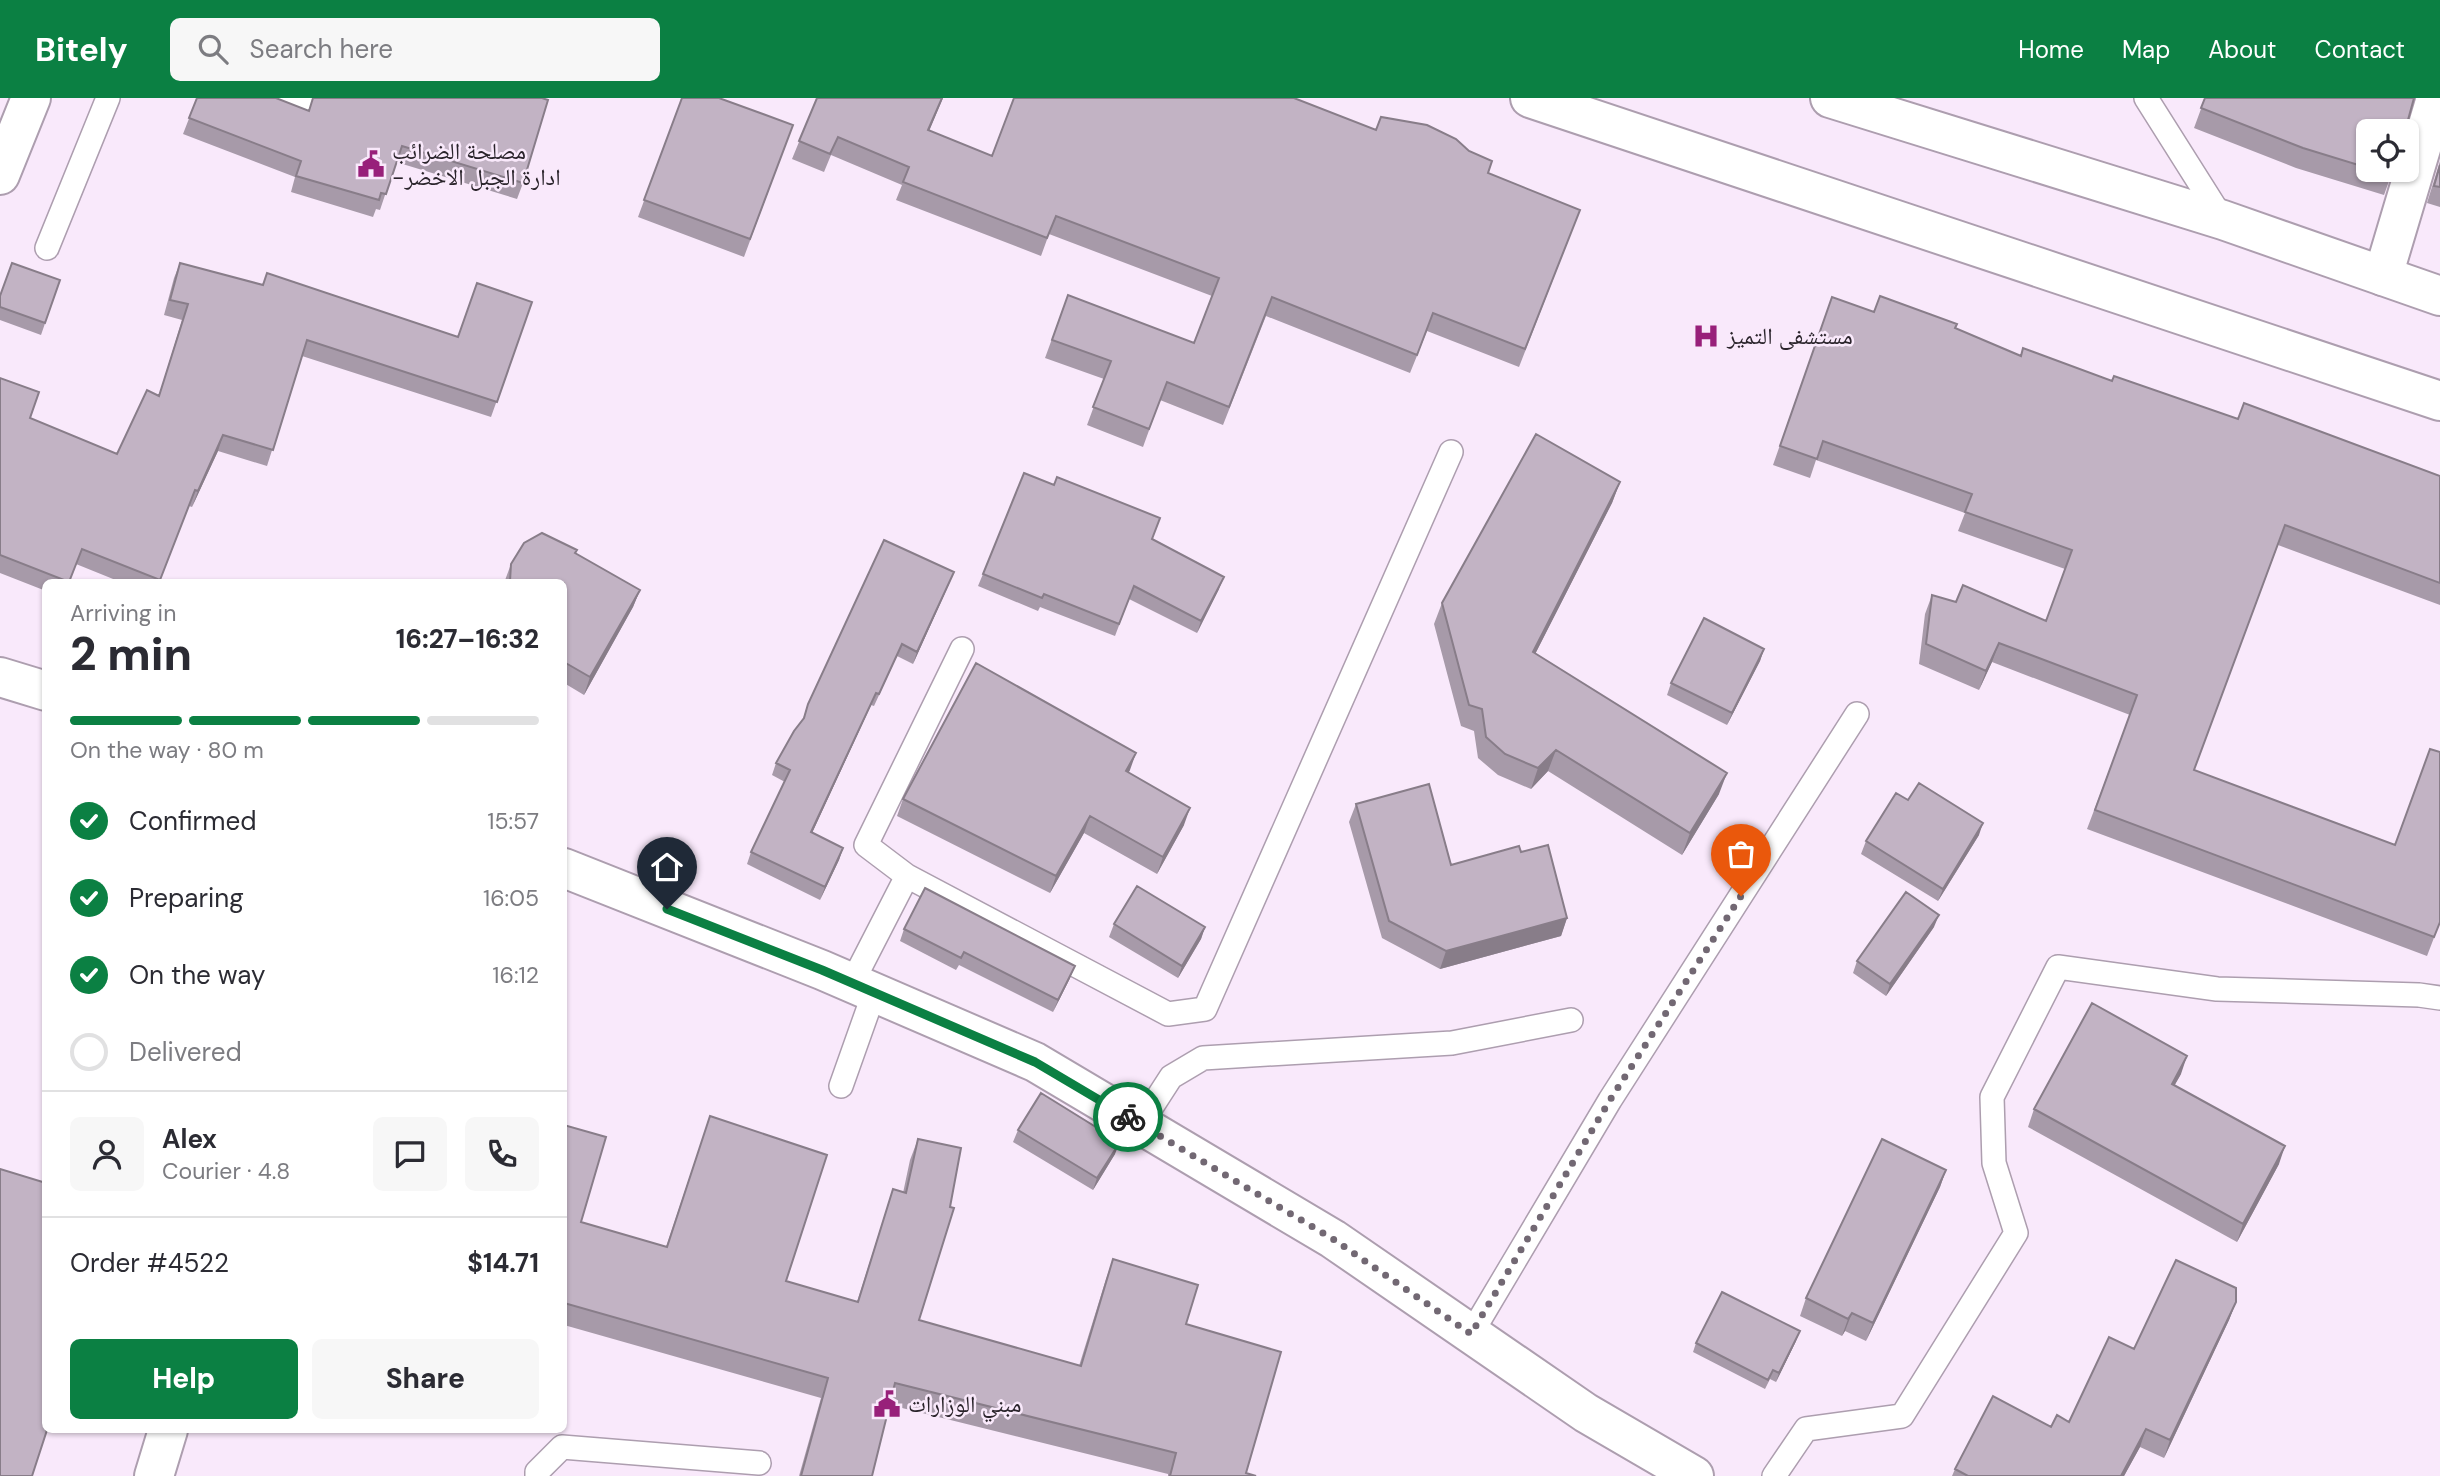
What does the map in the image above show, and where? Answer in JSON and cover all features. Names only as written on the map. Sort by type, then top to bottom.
[{"type":"main road","points":[[0,175],[31,98]]},
{"type":"main road","points":[[1530,98],[2440,401]]},
{"type":"main road","points":[[1830,98],[2222,220],[2440,296]]},
{"type":"main road","points":[[2383,276],[2436,98]]},
{"type":"main road","points":[[0,677],[42,690]]},
{"type":"main road","points":[[567,869],[863,988],[1035,1062],[1333,1239],[1586,1413],[1694,1476]]},
{"type":"main road","points":[[154,1476],[167,1433]]},
{"type":"lane","points":[[47,248],[108,98]]},
{"type":"lane","points":[[2146,98],[2222,220]]},
{"type":"lane","points":[[962,649],[866,845],[907,876],[1168,1014],[1205,1009],[1451,452]]},
{"type":"lane","points":[[1471,1334],[1610,1100],[1857,714]]},
{"type":"lane","points":[[841,1086],[863,988],[907,876]]},
{"type":"lane","points":[[1774,1476],[1806,1429],[1902,1416],[2016,1233],[1994,1163],[1992,1097],[2058,967],[2217,989],[2419,995],[2440,998]]},
{"type":"lane","points":[[1140,1125],[1171,1077],[1203,1058],[1452,1043],[1571,1020]]},
{"type":"lane","points":[[537,1476],[537,1472],[562,1447],[759,1463]]},
{"type":"building","points":[[197,98],[276,98],[309,111],[313,98],[548,100],[523,183],[402,146],[386,194],[381,193],[379,200],[296,176],[301,161],[189,118]]},
{"type":"building","points":[[682,98],[719,98],[793,125],[750,239],[644,200]]},
{"type":"building","points":[[817,98],[942,98],[928,130],[992,156],[1014,98],[1294,98],[1376,130],[1381,117],[1427,125],[1456,139],[1469,151],[1492,161],[1488,173],[1580,210],[1525,349],[1433,313],[1417,355],[1272,297],[1229,407],[1167,382],[1149,429],[1093,407],[1111,361],[1052,340],[1068,295],[1194,343],[1219,278],[1056,216],[1047,238],[903,182],[909,167],[838,137],[830,154],[799,141]]},
{"type":"building","points":[[2205,98],[2414,98],[2408,119],[2356,119],[2356,164],[2303,148],[2201,108]]},
{"type":"building","points":[[2440,165],[2440,187],[2434,186]]},
{"type":"building","points":[[12,263],[60,280],[45,323],[0,307],[0,296]]},
{"type":"building","points":[[180,263],[263,285],[267,273],[458,337],[477,283],[532,302],[497,402],[307,340],[273,450],[223,435],[198,491],[195,490],[160,579],[82,549],[70,579],[61,579],[0,555],[0,378],[39,392],[30,418],[117,454],[147,390],[159,396],[188,304],[170,300]]},
{"type":"building","points":[[1880,296],[1957,324],[1955,328],[2021,356],[2023,348],[2112,381],[2114,376],[2238,419],[2244,403],[2440,476],[2440,583],[2285,525],[2194,770],[2395,845],[2430,749],[2440,752],[2440,922],[2434,937],[2095,810],[2137,695],[1999,643],[1986,671],[1926,644],[1932,595],[1956,602],[1963,585],[2046,621],[2072,550],[1965,512],[1972,494],[1823,441],[1817,459],[1780,446],[1832,297],[1874,312]]},
{"type":"building","points":[[1536,434],[1620,482],[1533,652],[1727,773],[1690,833],[1556,750],[1538,768],[1505,754],[1486,737],[1482,709],[1469,705],[1442,603]]},
{"type":"building","points":[[1024,473],[1054,485],[1057,477],[1160,518],[1152,539],[1224,577],[1201,621],[1134,586],[1119,624],[1044,594],[1042,598],[983,574]]},
{"type":"building","points":[[542,533],[577,550],[575,553],[640,590],[590,677],[567,664],[567,579],[510,579],[511,564],[524,543]]},
{"type":"building","points":[[884,540],[954,572],[917,652],[902,644],[811,832],[843,848],[825,887],[751,852],[790,770],[776,763],[804,718]]},
{"type":"building","points":[[1704,618],[1764,649],[1732,713],[1671,683]]},
{"type":"building","points":[[976,663],[1136,753],[1126,771],[1190,808],[1163,857],[1090,816],[1056,876],[903,799]]},
{"type":"building","points":[[1919,783],[1983,823],[1943,889],[1866,841],[1896,793],[1908,800]]},
{"type":"building","points":[[1429,784],[1451,865],[1519,846],[1521,852],[1548,845],[1567,918],[1446,951],[1389,921],[1356,804]]},
{"type":"building","points":[[1137,886],[1205,927],[1182,966],[1114,924]]},
{"type":"building","points":[[925,888],[1075,966],[1058,1000],[964,952],[961,958],[904,929]]},
{"type":"building","points":[[1906,892],[1939,915],[1890,984],[1857,961]]},
{"type":"building","points":[[2092,1003],[2187,1056],[2172,1084],[2285,1146],[2243,1224],[2034,1109]]},
{"type":"building","points":[[1041,1093],[1120,1142],[1097,1178],[1018,1130]]},
{"type":"building","points":[[710,1116],[827,1155],[786,1281],[858,1302],[893,1189],[906,1193],[918,1139],[961,1148],[950,1207],[954,1208],[919,1320],[1081,1366],[1113,1259],[1198,1285],[1186,1324],[1281,1352],[1246,1473],[1256,1476],[1170,1476],[1176,1453],[895,1383],[872,1476],[801,1476],[828,1378],[567,1304],[567,1126],[606,1137],[581,1222],[667,1247]]},
{"type":"building","points":[[1882,1139],[1946,1170],[1873,1323],[1852,1313],[1848,1319],[1806,1298]]},
{"type":"building","points":[[0,1169],[42,1182],[42,1433],[46,1433],[32,1476],[0,1476]]},
{"type":"building","points":[[2176,1260],[2236,1288],[2236,1302],[2170,1440],[2146,1429],[2121,1476],[1968,1476],[1955,1469],[1993,1396],[2051,1427],[2057,1415],[2069,1422],[2109,1337],[2134,1349]]},
{"type":"building","points":[[1722,1292],[1800,1331],[1779,1373],[1773,1370],[1768,1380],[1696,1343]]},
{"type":"way so far","points":[[1128,1117],[1333,1239],[1471,1334],[1610,1100],[1741,896]]},
{"type":"place","name":"مصلحة الضرائب -ادارة الجبل الاخضر","points":[[371,164]]},
{"type":"place","name":"مستشفى التميز","points":[[1706,336]]},
{"type":"place","name":"مبني الوزارات","points":[[887,1404]]},
{"type":"route","points":[[667,909],[822,970],[1035,1062],[1128,1117]]}]
